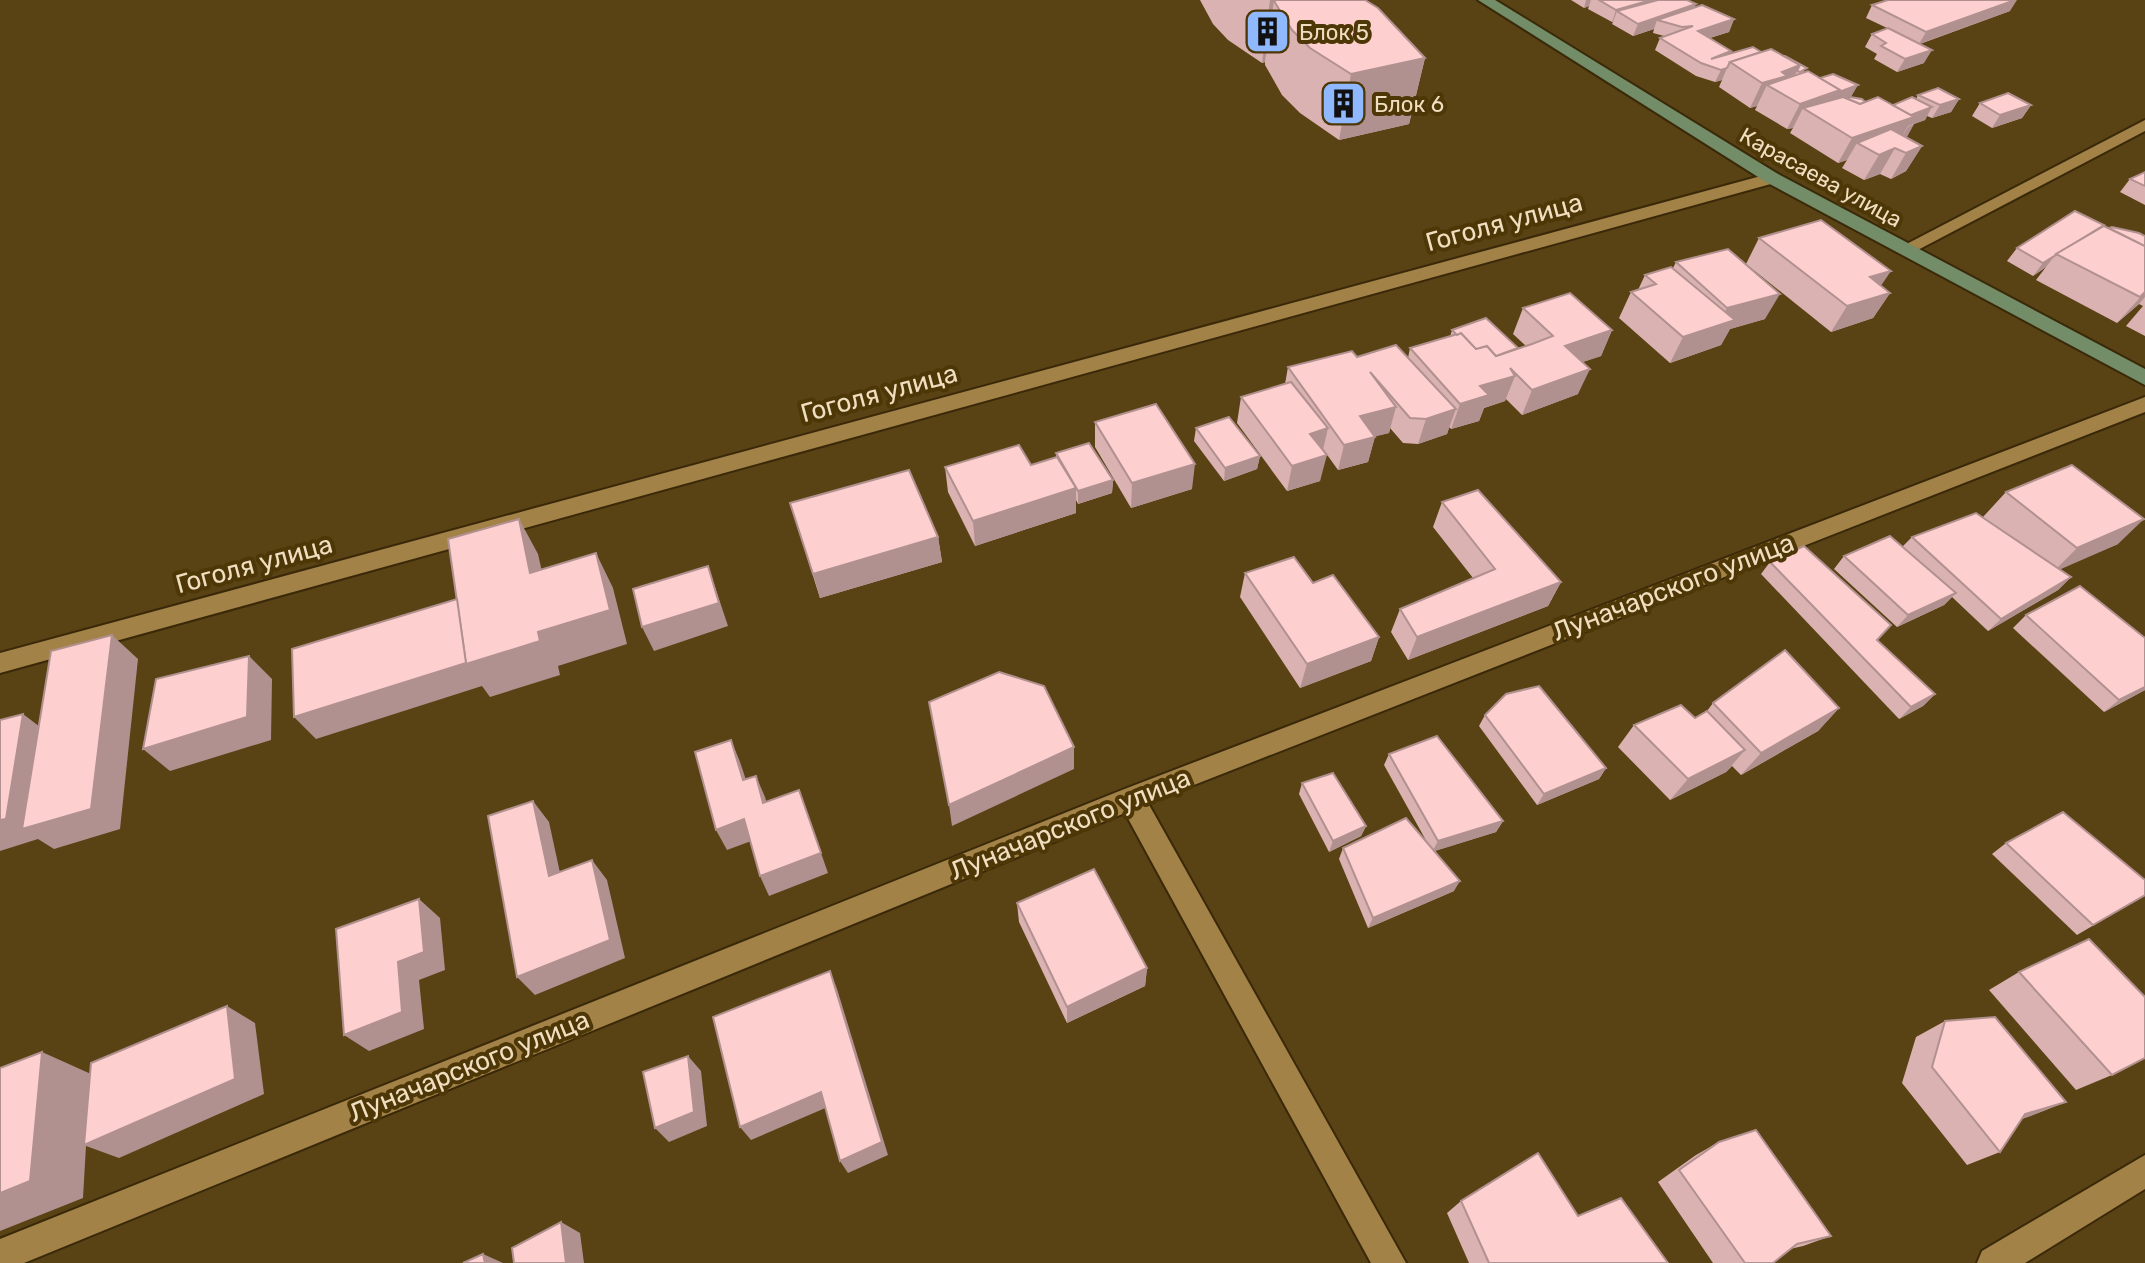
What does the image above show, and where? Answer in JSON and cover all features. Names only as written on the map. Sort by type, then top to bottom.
[{"type":"street","name":"Карасаева улица","points":[[1485,0],[1772,178],[2145,378]]},
{"type":"street","points":[[1906,249],[2145,125]]},
{"type":"street","name":"Гоголя улица","points":[[0,663],[1772,178]]},
{"type":"street","name":"Луначарского улица","points":[[0,1256],[1131,798],[2145,404]]},
{"type":"street","points":[[1131,798],[1389,1263]]},
{"type":"street","points":[[1994,1263],[2145,1171]]},
{"type":"building","points":[[1276,0],[1365,0],[1378,8],[1425,58],[1351,74],[1310,48],[1292,30]]},
{"type":"building","points":[[1599,0],[1651,0],[1616,10]]},
{"type":"building","points":[[1658,0],[1687,0],[1696,4],[1638,24],[1617,11]]},
{"type":"building","points":[[1888,0],[2015,0],[1926,32],[1872,5]]},
{"type":"building","points":[[1702,5],[1734,19],[1698,31],[1731,51],[1711,59],[1753,47],[1761,52],[1730,62],[1727,68],[1721,70],[1701,63],[1660,38],[1693,26],[1682,27],[1657,20]]},
{"type":"building","points":[[1888,28],[1932,50],[1905,59],[1881,46],[1886,43],[1872,34]]},
{"type":"building","points":[[1771,49],[1800,65],[1782,72],[1787,76],[1762,83],[1730,62]]},
{"type":"building","points":[[1784,56],[1807,68],[1797,71],[1800,65]]},
{"type":"building","points":[[1808,71],[1840,90],[1800,104],[1767,85]]},
{"type":"building","points":[[1833,74],[1858,85],[1839,92],[1820,78]]},
{"type":"building","points":[[1938,88],[1959,99],[1940,105],[1918,95]]},
{"type":"building","points":[[2008,93],[2031,105],[2000,115],[1980,103]]},
{"type":"building","points":[[1843,97],[1860,104],[1878,97],[1914,117],[1852,138],[1803,108]]},
{"type":"building","points":[[1912,97],[1932,107],[1911,115],[1893,105]]},
{"type":"building","points":[[1846,98],[1865,102],[1860,104]]},
{"type":"building","points":[[1891,129],[1922,146],[1906,153],[1895,148],[1879,155],[1857,143]]},
{"type":"building","points":[[2145,172],[2145,186],[2130,179]]},
{"type":"building","points":[[2075,211],[2104,225],[2043,263],[2017,248]]},
{"type":"building","points":[[1821,220],[1891,271],[1870,277],[1890,293],[1847,306],[1759,238]]},
{"type":"building","points":[[2104,226],[2145,246],[2145,292],[2140,297],[2056,254]]},
{"type":"building","points":[[2109,228],[2145,236],[2145,246]]},
{"type":"building","points":[[1728,249],[1780,294],[1727,308],[1676,262]]},
{"type":"building","points":[[1671,267],[1735,320],[1683,337],[1631,292],[1656,284],[1645,275]]},
{"type":"building","points":[[1570,293],[1612,330],[1565,346],[1590,369],[1532,390],[1510,368],[1515,376],[1480,386],[1489,395],[1460,404],[1410,348],[1461,333],[1476,349],[1487,346],[1496,356],[1532,344],[1553,336],[1523,308]]},
{"type":"building","points":[[1486,318],[1518,348],[1496,356],[1487,346],[1476,349],[1461,333],[1457,335],[1452,330]]},
{"type":"building","points":[[1396,345],[1456,409],[1426,419],[1410,418],[1370,372],[1396,407],[1360,416],[1375,437],[1344,445],[1288,367],[1352,351],[1357,357]]},
{"type":"building","points":[[1291,382],[1328,428],[1310,434],[1327,455],[1292,466],[1241,397]]},
{"type":"building","points":[[1156,404],[1195,464],[1132,483],[1095,422]]},
{"type":"building","points":[[1229,417],[1260,456],[1225,468],[1196,428]]},
{"type":"building","points":[[1089,443],[1113,480],[1078,491],[1056,453]]},
{"type":"building","points":[[1019,445],[1031,465],[1057,457],[1076,488],[973,521],[945,467]]},
{"type":"building","points":[[2072,465],[2144,519],[2077,548],[2006,492]]},
{"type":"building","points":[[909,470],[938,537],[813,574],[790,503]]},
{"type":"building","points":[[1478,490],[1561,582],[1417,637],[1400,609],[1495,569],[1442,502]]},
{"type":"building","points":[[1976,513],[2071,577],[2001,619],[1912,537]]},
{"type":"building","points":[[519,519],[530,573],[596,553],[610,610],[538,632],[540,641],[466,664],[448,539]]},
{"type":"building","points":[[1890,536],[1956,593],[1908,615],[1844,556]]},
{"type":"building","points":[[1804,546],[1891,625],[1877,640],[1935,694],[1911,707],[1770,562]]},
{"type":"building","points":[[1294,557],[1313,583],[1333,575],[1379,637],[1307,664],[1245,573]]},
{"type":"building","points":[[708,566],[719,603],[642,627],[633,589]]},
{"type":"building","points":[[2080,586],[2145,638],[2145,687],[2119,700],[2026,615]]},
{"type":"building","points":[[457,599],[466,663],[294,717],[292,649]]},
{"type":"building","points":[[112,635],[91,809],[22,829],[51,651]]},
{"type":"building","points":[[1785,650],[1839,708],[1761,753],[1713,703]]},
{"type":"building","points":[[249,656],[247,717],[143,749],[156,679]]},
{"type":"building","points":[[999,672],[1044,686],[1074,747],[949,805],[929,702]]},
{"type":"building","points":[[1539,686],[1606,768],[1544,794],[1485,715],[1506,694]]},
{"type":"building","points":[[1681,705],[1695,718],[1707,711],[1745,750],[1688,779],[1634,725]]},
{"type":"building","points":[[23,714],[6,819],[0,820],[0,720]]},
{"type":"building","points":[[1437,736],[1503,821],[1438,841],[1389,754]]},
{"type":"building","points":[[731,740],[743,780],[756,776],[763,803],[799,790],[821,853],[760,876],[744,819],[716,830],[695,752]]},
{"type":"building","points":[[1333,773],[1366,826],[1333,841],[1302,783]]},
{"type":"building","points":[[533,801],[549,876],[592,860],[610,940],[517,977],[488,816]]},
{"type":"building","points":[[2063,812],[2145,880],[2145,895],[2093,925],[2006,843]]},
{"type":"building","points":[[1406,818],[1460,881],[1373,918],[1343,848]]},
{"type":"building","points":[[1094,869],[1147,968],[1067,1007],[1017,903]]},
{"type":"building","points":[[419,899],[424,952],[398,962],[402,1012],[344,1035],[336,929]]},
{"type":"building","points":[[2089,939],[2145,997],[2145,1058],[2112,1075],[2019,972]]},
{"type":"building","points":[[830,971],[882,1142],[840,1161],[821,1092],[740,1127],[713,1017]]},
{"type":"building","points":[[227,1006],[235,1079],[84,1145],[91,1063]]},
{"type":"building","points":[[1995,1017],[2066,1102],[2025,1114],[2000,1152],[1932,1067],[1945,1021]]},
{"type":"building","points":[[42,1052],[30,1181],[0,1193],[0,1068]]},
{"type":"building","points":[[688,1056],[694,1112],[655,1128],[643,1072]]},
{"type":"building","points":[[1756,1130],[1831,1236],[1797,1244],[1773,1263],[1745,1263],[1679,1170],[1719,1142]]},
{"type":"building","points":[[1538,1153],[1578,1216],[1621,1198],[1668,1263],[1489,1263],[1461,1201]]},
{"type":"building","points":[[561,1222],[566,1263],[514,1263],[512,1248]]},
{"type":"building","points":[[483,1254],[485,1263],[463,1263]]},
{"type":"place","name":"Блок 5","points":[[1268,32]]},
{"type":"place","name":"Блок 6","points":[[1343,104]]}]
